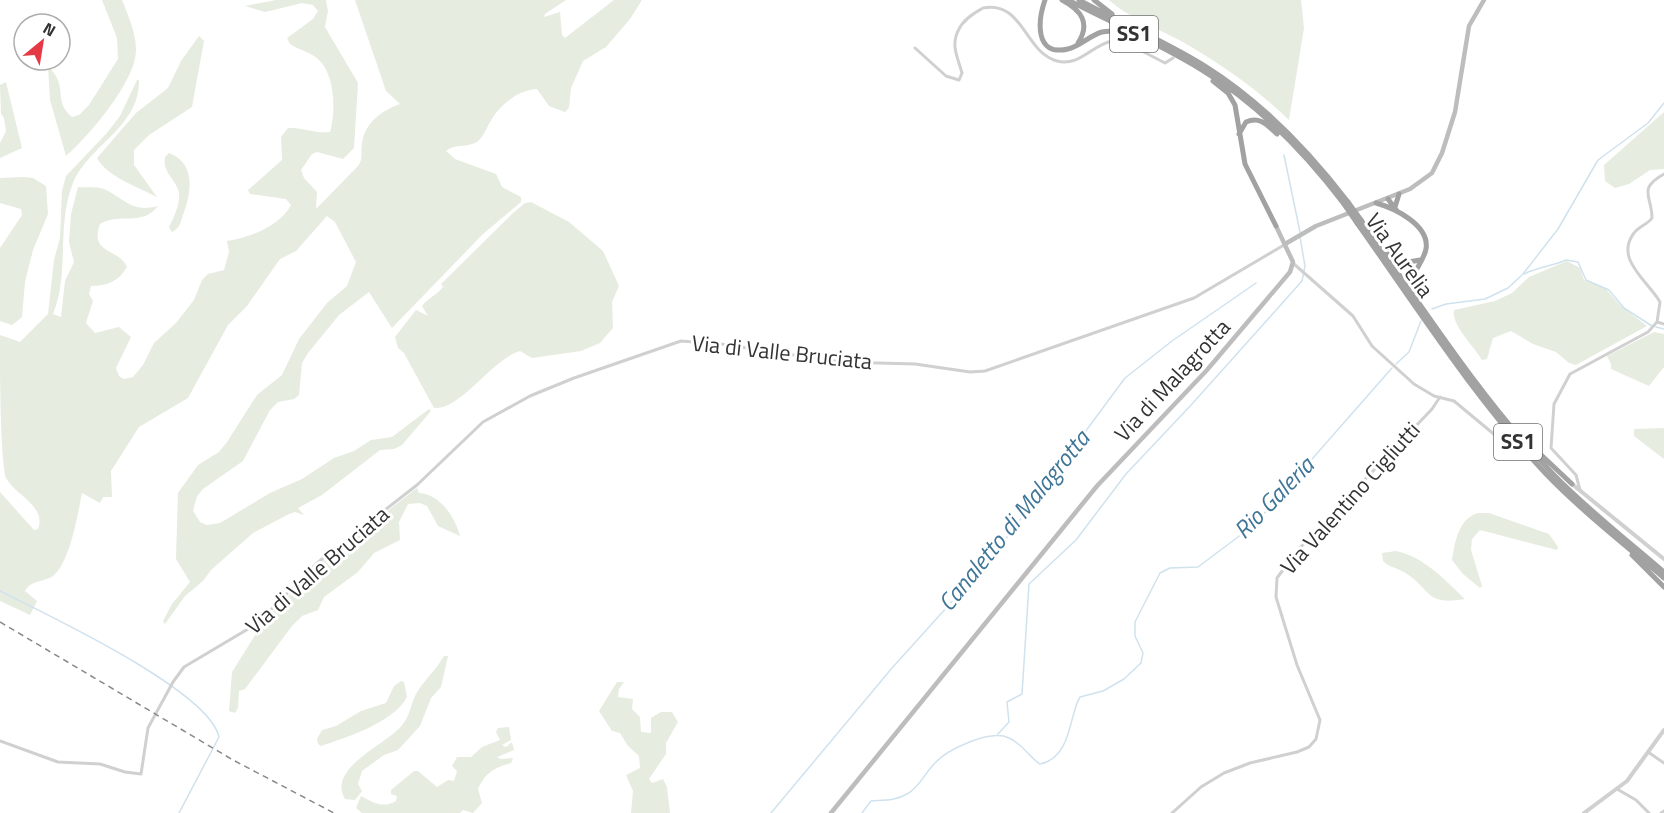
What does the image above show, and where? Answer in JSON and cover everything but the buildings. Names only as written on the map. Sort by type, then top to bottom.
[{"type":"highway","points":[[1062,0],[1078,11],[1085,24],[1082,37],[1072,48]]},
{"type":"highway","name":"Via Aurelia","points":[[1068,0],[1209,74],[1253,107],[1300,152],[1346,203]]},
{"type":"highway","name":"Via Aurelia","points":[[1078,0],[1192,58],[1232,85],[1279,124],[1314,160],[1417,308],[1510,425],[1566,487],[1664,572]]},
{"type":"highway","points":[[1094,0],[1111,13],[1192,58]]},
{"type":"highway","points":[[1044,3],[1039,26],[1043,40],[1057,49],[1072,48],[1098,33],[1114,31],[1132,36],[1193,69],[1200,69]]},
{"type":"highway","points":[[1209,74],[1233,99],[1239,135],[1250,177],[1276,226]]},
{"type":"highway","points":[[1239,135],[1246,122],[1258,120],[1300,152]]},
{"type":"highway","points":[[1395,210],[1395,201],[1400,194]]},
{"type":"highway","points":[[1388,199],[1395,210],[1424,234],[1426,246],[1412,280],[1425,311]]},
{"type":"highway","points":[[1376,203],[1395,210]]},
{"type":"highway","points":[[1359,222],[1394,259],[1411,263],[1423,256]]},
{"type":"highway","name":"Via Aurelia","points":[[1359,222],[1425,311],[1493,412],[1532,458],[1564,492],[1664,578]]},
{"type":"highway","points":[[1510,425],[1572,484]]},
{"type":"highway","points":[[1617,538],[1664,587]]},
{"type":"main road","points":[[1285,244],[1316,226],[1400,194],[1424,181],[1440,159],[1455,112],[1468,28],[1484,0]]},
{"type":"main road","points":[[1276,226],[1294,264]]},
{"type":"main road","name":"Via di Malagrotta","points":[[831,813],[1103,478],[1208,370],[1290,272],[1294,264]]},
{"type":"street","points":[[915,48],[946,76],[959,80],[962,73],[955,57],[955,43],[960,26],[982,9],[1001,4],[1013,10],[1038,50],[1055,60],[1072,62],[1112,41],[1140,50],[1166,63],[1173,58]]},
{"type":"street","points":[[1655,325],[1661,308],[1659,300],[1630,262],[1628,250],[1634,232],[1652,218],[1647,198],[1649,188],[1664,174]]},
{"type":"street","name":"Via di Valle Bruciata","points":[[0,741],[58,762],[100,764],[125,772],[141,774],[144,741],[152,719],[169,688],[189,663],[258,623],[317,563],[417,485],[483,422],[546,388],[681,341],[721,344],[841,362],[915,364],[970,372],[986,371],[1194,298],[1285,244]]},
{"type":"street","name":"Via Valentino Cigliutti","points":[[1172,813],[1201,787],[1224,773],[1250,763],[1297,752],[1308,747],[1316,739],[1320,720],[1297,665],[1277,600],[1277,578],[1297,551],[1432,409],[1440,397],[1423,391],[1401,373],[1366,338],[1353,316],[1294,264]]},
{"type":"street","points":[[1580,490],[1574,473],[1551,448],[1555,400],[1573,371],[1655,325],[1664,324]]},
{"type":"street","points":[[1440,397],[1454,401],[1519,455]]},
{"type":"street","points":[[1574,473],[1572,484],[1664,559]]},
{"type":"street","points":[[1584,813],[1633,775],[1663,734]]},
{"type":"street","points":[[1648,752],[1664,763]]},
{"type":"street","points":[[1617,789],[1636,800],[1649,813]]},
{"type":"shaded area","points":[[102,0],[122,0],[135,37],[134,62],[129,76],[110,107],[99,122],[66,156],[50,100],[48,72],[53,72],[57,78],[62,103],[67,112],[72,117],[79,115],[89,105],[118,59],[117,38]]},
{"type":"shaded area","points":[[276,0],[326,0],[328,11],[325,27],[358,83],[354,148],[343,159],[317,152],[312,154],[301,170],[304,178],[317,192],[316,209],[360,163],[364,136],[371,123],[381,113],[400,104],[386,91],[355,0],[566,0],[544,17],[560,12],[562,35],[565,38],[614,0],[642,0],[630,19],[606,47],[583,61],[571,88],[569,108],[565,112],[549,106],[537,89],[524,92],[500,108],[477,142],[446,151],[455,159],[496,174],[502,187],[521,197],[521,202],[483,234],[392,328],[369,292],[339,315],[302,363],[299,395],[294,399],[278,402],[270,410],[243,461],[203,489],[197,496],[193,511],[200,522],[207,525],[220,523],[270,493],[302,479],[334,458],[354,451],[371,440],[392,437],[429,409],[431,411],[402,445],[394,449],[380,450],[322,495],[298,508],[304,515],[295,512],[289,514],[253,533],[185,596],[165,624],[163,621],[172,604],[190,582],[176,559],[178,493],[198,465],[219,452],[257,395],[282,375],[299,339],[327,303],[347,286],[356,262],[335,222],[327,216],[296,251],[280,259],[247,306],[228,325],[188,398],[139,427],[111,471],[112,497],[103,497],[100,503],[82,493],[69,549],[59,570],[53,576],[34,583],[25,591],[37,601],[30,615],[0,601],[0,492],[34,530],[38,529],[40,521],[34,507],[6,478],[1,431],[0,335],[20,342],[48,314],[54,260],[60,238],[62,191],[66,176],[120,116],[137,80],[139,80],[137,96],[131,111],[123,123],[90,157],[73,183],[65,215],[61,282],[53,314],[61,317],[65,281],[74,262],[69,242],[71,214],[78,187],[103,189],[136,207],[158,206],[145,216],[115,219],[100,224],[98,241],[106,250],[118,256],[127,267],[112,282],[91,286],[89,294],[93,301],[86,323],[95,333],[119,327],[131,337],[116,368],[119,376],[124,379],[133,377],[143,365],[154,343],[176,323],[194,300],[202,280],[208,274],[224,270],[229,252],[227,241],[263,230],[286,212],[291,205],[286,199],[250,194],[248,190],[282,160],[281,137],[288,128],[330,132],[333,94],[328,75],[319,60],[290,44],[287,38],[313,19],[318,11],[313,5],[302,3],[265,12],[245,6]]},
{"type":"shaded area","points":[[1109,0],[1301,0],[1304,28],[1289,120],[1224,67],[1181,41],[1134,17]]},
{"type":"shaded area","points":[[199,36],[204,41],[192,107],[149,135],[134,150],[134,165],[157,197],[115,176],[97,158],[136,113],[168,88],[181,61]]},
{"type":"shaded area","points":[[6,82],[22,148],[0,158],[0,143],[6,131],[1,114],[0,85]]},
{"type":"shaded area","points":[[1664,112],[1664,169],[1650,170],[1629,184],[1615,188],[1605,181],[1604,165]]},
{"type":"shaded area","points":[[169,153],[183,163],[190,186],[181,221],[177,229],[172,232],[169,227],[178,206],[179,193],[166,168],[165,157]]},
{"type":"shaded area","points":[[0,178],[33,178],[46,186],[48,214],[33,250],[25,282],[22,317],[12,325],[0,321],[0,248],[22,215],[21,209],[0,203]]},
{"type":"shaded area","points":[[531,202],[569,222],[603,251],[619,286],[612,302],[613,328],[600,343],[581,351],[532,358],[520,351],[509,356],[455,401],[434,408],[404,353],[398,348],[395,337],[416,310],[428,316],[422,306],[441,290],[443,287],[441,284],[513,213],[525,203]]},
{"type":"shaded area","points":[[1567,261],[1580,268],[1584,280],[1605,288],[1621,306],[1647,326],[1576,365],[1569,363],[1556,352],[1533,344],[1511,331],[1493,338],[1487,359],[1482,360],[1459,329],[1454,310],[1495,301],[1512,293],[1529,277]]},
{"type":"shaded area","points":[[1654,332],[1664,334],[1664,367],[1649,386],[1611,369],[1607,356]]},
{"type":"shaded area","points":[[1664,428],[1664,459],[1634,436],[1634,429]]},
{"type":"shaded area","points":[[417,488],[419,493],[434,497],[440,502],[450,514],[460,536],[438,526],[427,506],[420,503],[408,504],[399,522],[400,540],[374,553],[358,572],[324,597],[318,610],[302,616],[292,626],[245,689],[239,691],[238,708],[235,713],[229,711],[232,672],[264,621],[319,564]]},
{"type":"shaded area","points":[[1478,513],[1489,513],[1549,534],[1558,547],[1557,550],[1480,530],[1472,539],[1471,550],[1482,586],[1480,588],[1463,574],[1452,560],[1456,539],[1462,526],[1466,520]]},
{"type":"shaded area","points":[[1396,551],[1424,563],[1465,599],[1442,600],[1430,595],[1404,572],[1383,561],[1382,553]]},
{"type":"shaded area","points":[[444,656],[448,656],[441,687],[431,698],[420,726],[398,750],[384,755],[362,771],[358,784],[362,791],[355,800],[345,799],[341,787],[351,766],[396,732],[403,724],[416,694]]},
{"type":"shaded area","points":[[401,681],[404,682],[407,697],[391,714],[356,733],[321,746],[318,744],[317,739],[322,730],[336,726],[361,711],[386,703],[394,686]]},
{"type":"shaded area","points":[[617,682],[624,682],[619,689],[618,697],[633,699],[632,709],[640,717],[641,732],[651,733],[651,718],[661,712],[672,712],[678,722],[666,743],[666,754],[649,779],[652,783],[663,779],[667,787],[670,813],[631,813],[633,791],[626,775],[640,768],[639,756],[628,746],[620,733],[612,731],[599,711]]},
{"type":"shaded area","points":[[509,727],[511,740],[502,745],[506,747],[512,742],[514,750],[497,757],[513,758],[511,763],[495,769],[484,778],[478,789],[482,803],[473,813],[463,810],[460,813],[362,813],[356,808],[361,796],[382,805],[396,801],[397,796],[391,794],[391,790],[414,771],[418,771],[437,787],[448,780],[454,781],[457,771],[452,766],[457,757],[471,757],[482,747],[500,740],[496,732],[498,728]]},
{"type":"waterway","name":"Rio Galeria","points":[[1432,309],[1446,304],[1485,299],[1508,288],[1523,274],[1558,229],[1598,160],[1648,123],[1664,103]]},
{"type":"waterway","points":[[1284,155],[1300,232]]},
{"type":"waterway","points":[[998,734],[1009,722],[1007,702],[1022,694],[1029,584],[1076,540],[1126,474],[1302,281],[1305,266],[1300,237]]},
{"type":"waterway","points":[[1524,274],[1566,260],[1578,262],[1586,280],[1609,290],[1624,308],[1652,326]]},
{"type":"waterway","name":"Canaletto di Malagrotta","points":[[771,813],[892,668],[994,555],[1125,378],[1172,341],[1256,283]]},
{"type":"waterway","name":"Rio Galeria","points":[[1396,364],[1409,352],[1421,321]]},
{"type":"waterway","points":[[1656,327],[1664,329]]},
{"type":"waterway","name":"Rio Galeria","points":[[862,813],[871,801],[894,799],[911,791],[940,758],[981,738],[992,736],[1009,738],[1040,764],[1050,760],[1064,745],[1080,697],[1103,691],[1124,679],[1141,663],[1143,653],[1135,636],[1135,622],[1160,573],[1170,568],[1198,567],[1254,525],[1392,368]]},
{"type":"waterway","points":[[0,591],[123,655],[157,676],[209,718],[219,737],[179,813]]},
{"type":"railway","points":[[0,622],[233,760],[334,813]]}]
